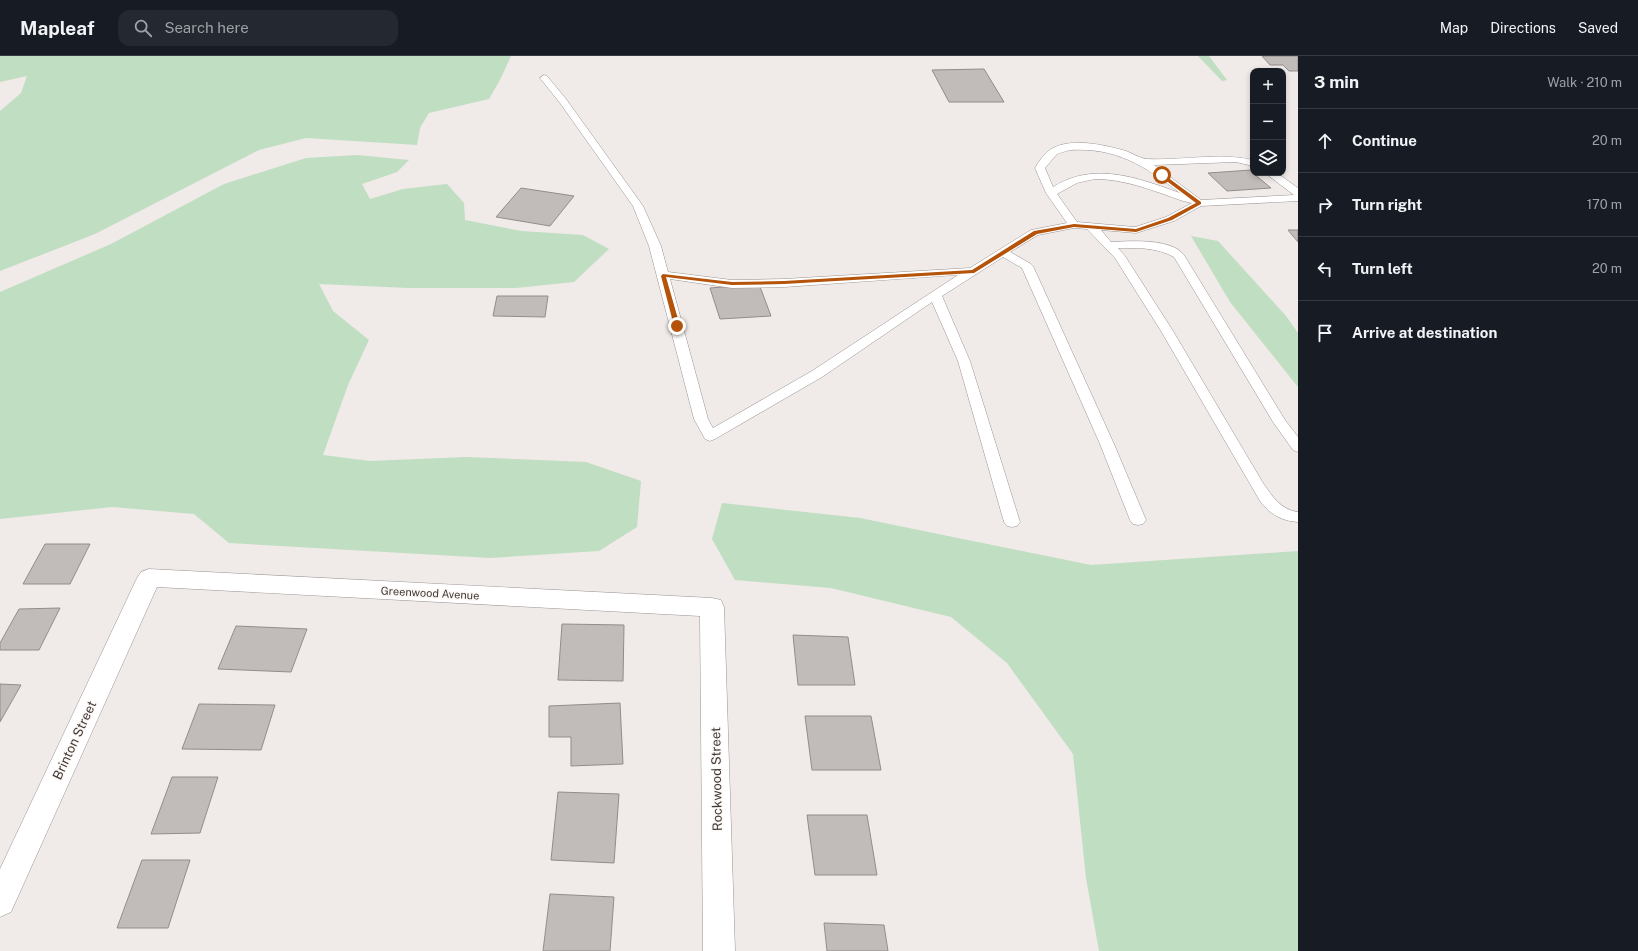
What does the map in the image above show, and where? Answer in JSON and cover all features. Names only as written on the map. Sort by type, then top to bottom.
[{"type":"street","name":"Greenwood Avenue","points":[[149,578],[712,607]]},
{"type":"street","name":"Brinton Street","points":[[0,902],[149,578]]},
{"type":"street","name":"Rockwood Street","points":[[712,607],[719,951]]},
{"type":"lane","points":[[544,78],[563,101],[638,206],[655,246],[701,419],[710,436],[817,374],[935,295],[1035,232],[1074,225],[1136,230],[1170,219],[1199,203]]},
{"type":"lane","points":[[1074,225],[1051,193],[1040,168],[1047,157],[1059,149],[1093,147],[1118,152],[1143,162],[1199,203]]},
{"type":"lane","points":[[1143,162],[1236,159],[1250,162]]},
{"type":"lane","points":[[1051,193],[1067,183],[1081,178],[1104,175],[1120,177],[1199,203],[1298,198]]},
{"type":"lane","points":[[1274,176],[1298,193]]},
{"type":"lane","points":[[1090,226],[1119,256],[1168,331],[1257,486],[1271,506],[1290,517],[1298,517]]},
{"type":"lane","points":[[1107,245],[1154,246],[1172,250],[1178,255],[1280,422],[1298,447]]},
{"type":"lane","points":[[1003,253],[1027,266],[1107,444],[1138,520]]},
{"type":"lane","points":[[663,276],[740,284],[784,283],[974,271]]},
{"type":"lane","points":[[935,295],[964,361],[1012,522]]},
{"type":"green space","points":[[0,56],[511,56],[489,99],[429,113],[420,128],[417,145],[306,138],[259,150],[95,234],[0,271],[0,111],[21,93],[27,76],[0,82]]},
{"type":"green space","points":[[1198,56],[1209,56],[1227,80],[1222,81]]},
{"type":"green space","points":[[357,155],[409,160],[397,172],[362,184],[370,199],[403,189],[447,184],[464,203],[465,220],[521,231],[583,235],[609,249],[574,282],[516,288],[409,288],[319,284],[333,311],[369,340],[348,385],[323,455],[370,461],[466,457],[586,462],[641,481],[637,527],[599,551],[490,558],[229,543],[194,514],[112,507],[0,519],[0,292],[111,244],[224,184],[306,158]]},
{"type":"green space","points":[[1191,236],[1218,241],[1286,316],[1298,333],[1298,387],[1230,302]]},
{"type":"green space","points":[[722,503],[860,518],[1091,565],[1298,551],[1298,951],[1099,951],[1086,878],[1073,754],[1007,663],[951,617],[831,588],[735,580],[712,539]]},
{"type":"building","points":[[1262,56],[1298,56],[1298,71],[1289,71],[1283,65],[1270,65]]},
{"type":"building","points":[[984,69],[1004,102],[949,102],[932,70]]},
{"type":"building","points":[[1250,170],[1250,176],[1257,176],[1271,188],[1227,191],[1208,173]]},
{"type":"building","points":[[521,188],[574,196],[550,226],[496,217]]},
{"type":"building","points":[[1288,230],[1298,230],[1298,242]]},
{"type":"building","points":[[759,284],[771,316],[720,319],[710,288]]},
{"type":"building","points":[[497,296],[548,296],[545,317],[493,316]]},
{"type":"building","points":[[45,544],[90,544],[70,584],[23,584]]},
{"type":"building","points":[[60,608],[39,650],[0,650],[0,643],[19,609]]},
{"type":"building","points":[[562,624],[624,625],[623,681],[558,680]]},
{"type":"building","points":[[236,626],[307,629],[291,672],[218,669]]},
{"type":"building","points":[[793,635],[848,637],[855,685],[798,685]]},
{"type":"building","points":[[0,684],[21,685],[0,722]]},
{"type":"building","points":[[620,703],[623,764],[571,766],[571,737],[549,737],[549,706]]},
{"type":"building","points":[[199,704],[275,705],[261,750],[182,749]]},
{"type":"building","points":[[805,716],[871,716],[881,770],[812,770]]},
{"type":"building","points":[[172,777],[218,777],[200,833],[151,834]]},
{"type":"building","points":[[558,792],[619,794],[614,863],[551,860]]},
{"type":"building","points":[[807,815],[867,815],[877,875],[815,875]]},
{"type":"building","points":[[142,860],[190,860],[168,928],[117,928]]},
{"type":"building","points":[[550,894],[614,897],[610,951],[543,951]]},
{"type":"building","points":[[824,923],[884,925],[888,951],[827,951]]},
{"type":"route","points":[[677,326],[663,276],[732,284],[784,283],[974,271],[1035,232],[1074,225],[1136,230],[1170,219],[1199,203],[1162,175]]}]
